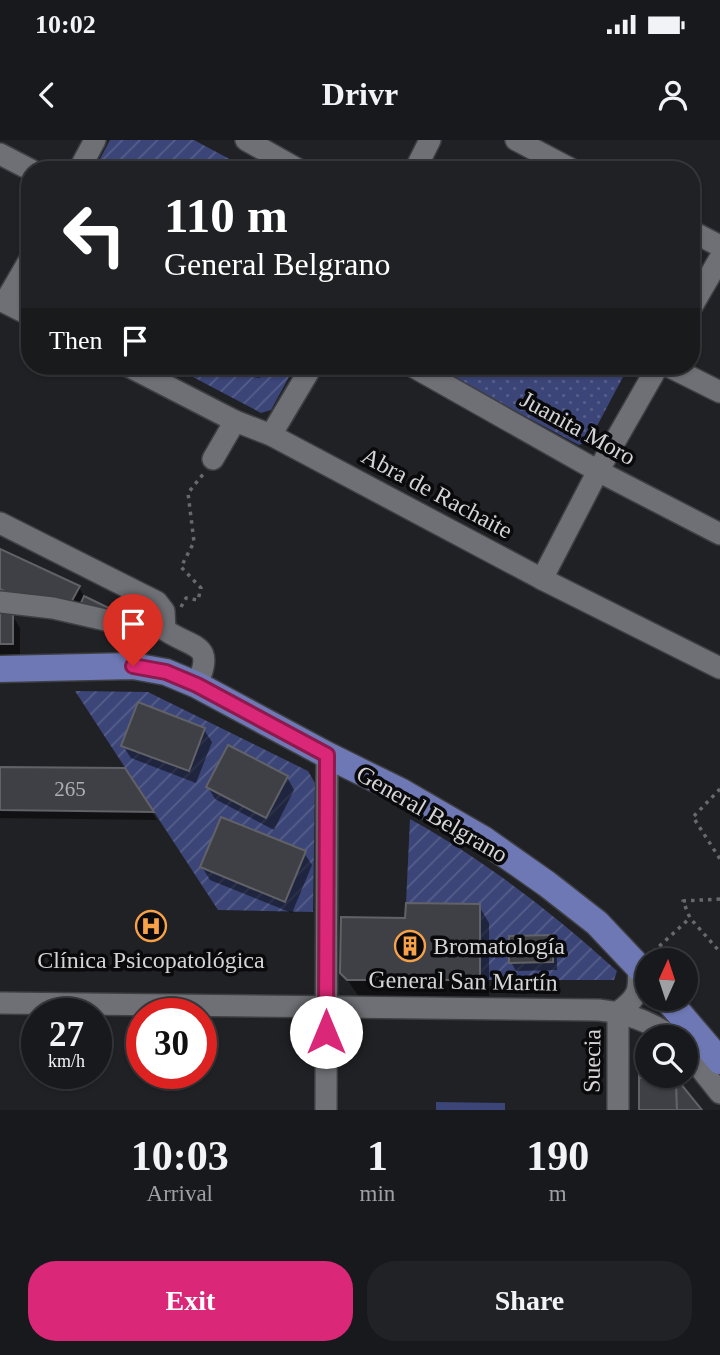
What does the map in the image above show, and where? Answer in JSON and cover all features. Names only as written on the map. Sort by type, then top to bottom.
[{"type":"main road","name":"General Belgrano","points":[[0,669],[133,666],[166,672],[197,685],[402,792],[483,839],[589,917],[635,964]]},
{"type":"main road","points":[[678,1012],[720,1061]]},
{"type":"street","points":[[84,161],[95,140]]},
{"type":"street","points":[[246,140],[283,161]]},
{"type":"street","points":[[420,161],[430,140]]},
{"type":"street","points":[[516,140],[556,161]]},
{"type":"street","points":[[0,154],[21,164]]},
{"type":"street","points":[[700,236],[720,246]]},
{"type":"street","points":[[700,292],[720,258]]},
{"type":"street","points":[[21,273],[3,301],[21,310]]},
{"type":"street","name":"Abra de Rachaite","points":[[146,375],[235,421],[271,435],[542,579],[720,668]]},
{"type":"street","points":[[271,435],[308,375]]},
{"type":"street","name":"Juanita Moro","points":[[428,375],[598,471],[720,534]]},
{"type":"street","points":[[542,579],[598,471],[653,375]]},
{"type":"street","points":[[686,375],[720,392]]},
{"type":"street","points":[[209,466],[235,421]]},
{"type":"street","points":[[0,523],[158,603],[164,611],[164,627],[169,633],[200,648],[204,662],[197,685]]},
{"type":"street","points":[[0,602],[63,610],[123,624],[164,627]]},
{"type":"street","points":[[326,1110],[327,755]]},
{"type":"street","points":[[618,1012],[635,996]]},
{"type":"street","name":"General San Martín","points":[[0,1003],[618,1012],[645,1019],[654,1025]]},
{"type":"street","name":"Suecia","points":[[618,1012],[618,1110]]},
{"type":"street","points":[[698,1065],[720,1093]]},
{"type":"path","points":[[186,598],[198,600],[201,588],[181,567],[194,542],[188,493],[209,466]]},
{"type":"path","points":[[720,789],[693,817],[720,859]]},
{"type":"path","points":[[720,899],[684,901],[690,918],[720,952]]},
{"type":"path","points":[[664,948],[690,918]]},
{"type":"shaded area","points":[[110,140],[194,140],[233,161],[99,161]]},
{"type":"shaded area","points":[[189,375],[290,375],[271,410],[261,413]]},
{"type":"shaded area","points":[[448,375],[624,375],[589,441],[579,445]]},
{"type":"shaded area","points":[[75,691],[148,692],[308,771],[315,783],[313,912],[218,910]]},
{"type":"shaded area","points":[[410,819],[492,870],[543,908],[617,971],[614,980],[480,980],[480,904],[406,903]]},
{"type":"shaded area","points":[[436,1102],[505,1103],[505,1110],[436,1110]]},
{"type":"building","points":[[0,549],[80,586],[67,610],[25,602],[0,589]]},
{"type":"building","points":[[84,596],[115,611],[111,620],[80,605]]},
{"type":"building","points":[[0,613],[13,613],[13,644],[0,644]]},
{"type":"building","points":[[138,702],[205,728],[189,771],[121,746]]},
{"type":"building","points":[[228,745],[288,776],[266,818],[206,787]]},
{"type":"building","points":[[0,767],[125,768],[154,812],[0,810]]},
{"type":"building","points":[[221,817],[306,851],[285,902],[200,867]]},
{"type":"building","name":"Bromatología","points":[[406,903],[480,904],[480,980],[347,980],[340,973],[341,917],[405,918]]},
{"type":"building","points":[[553,935],[553,962],[509,963],[509,936]]},
{"type":"building","points":[[639,1088],[676,1088],[677,1110],[639,1110]]},
{"type":"building","points":[[676,1088],[684,1088],[702,1110],[677,1110]]},
{"type":"place","name":"Clínica Psicopatológica","points":[[151,926]]},
{"type":"place","name":"Bromatología","points":[[410,946]]},
{"type":"route","points":[[133,666],[153,668],[197,685],[327,755],[326,1032]]}]
